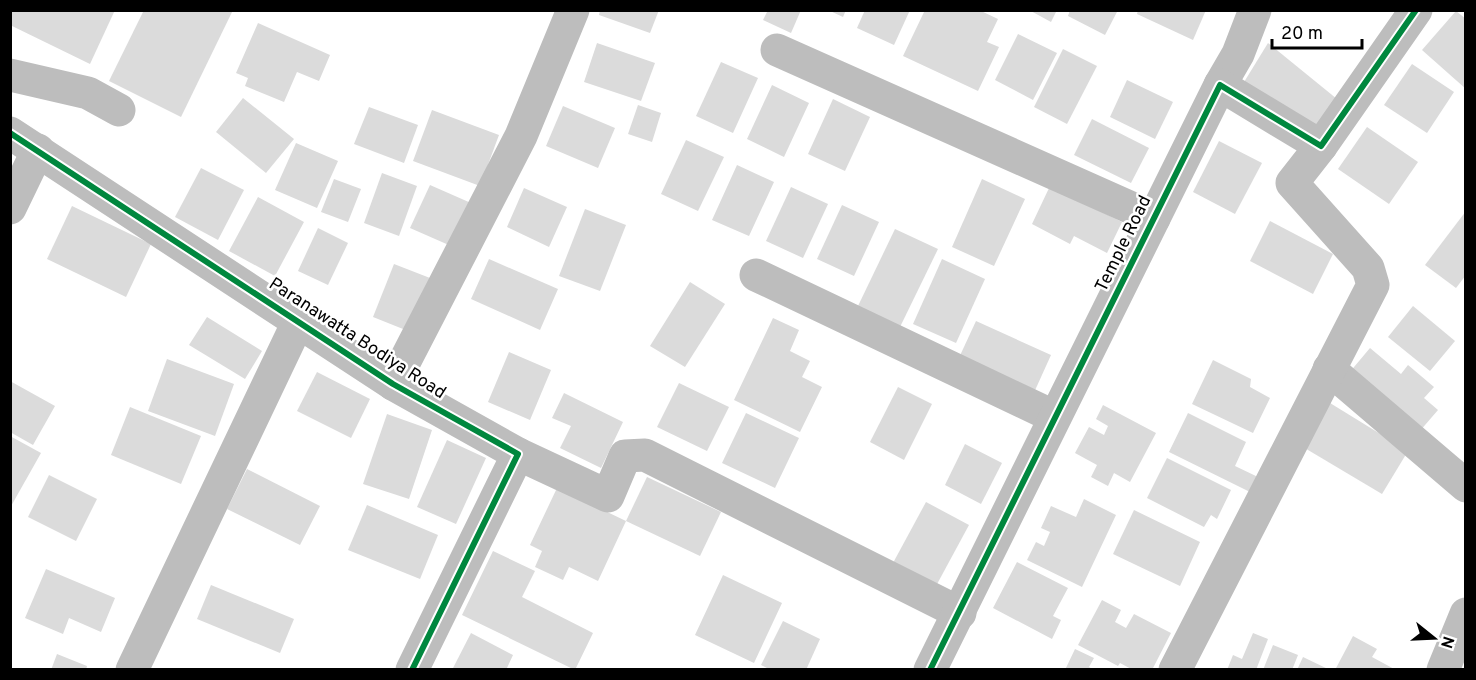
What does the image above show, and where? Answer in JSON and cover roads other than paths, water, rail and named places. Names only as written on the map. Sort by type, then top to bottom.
[{"type":"street","points":[[393,384],[521,135],[573,10]]},
{"type":"street","name":"Temple Road","points":[[930,669],[960,613],[1220,85],[1238,54],[1255,10]]},
{"type":"street","points":[[1175,669],[1373,285],[1368,268],[1292,183],[1321,146],[1416,10]]},
{"type":"street","points":[[777,50],[1154,218]]},
{"type":"street","points":[[10,75],[87,93],[119,111]]},
{"type":"street","points":[[1220,85],[1321,146]]},
{"type":"street","points":[[10,208],[24,142]]},
{"type":"street","name":"Paranawatta Bodiya Road","points":[[24,142],[299,320],[393,384],[518,454],[608,496],[625,456],[645,455],[960,613]]},
{"type":"street","points":[[756,275],[1055,417]]},
{"type":"street","points":[[132,669],[299,320]]},
{"type":"street","points":[[1329,369],[1466,486]]},
{"type":"street","points":[[411,669],[518,454]]},
{"type":"street","points":[[1443,669],[1466,614]]}]
